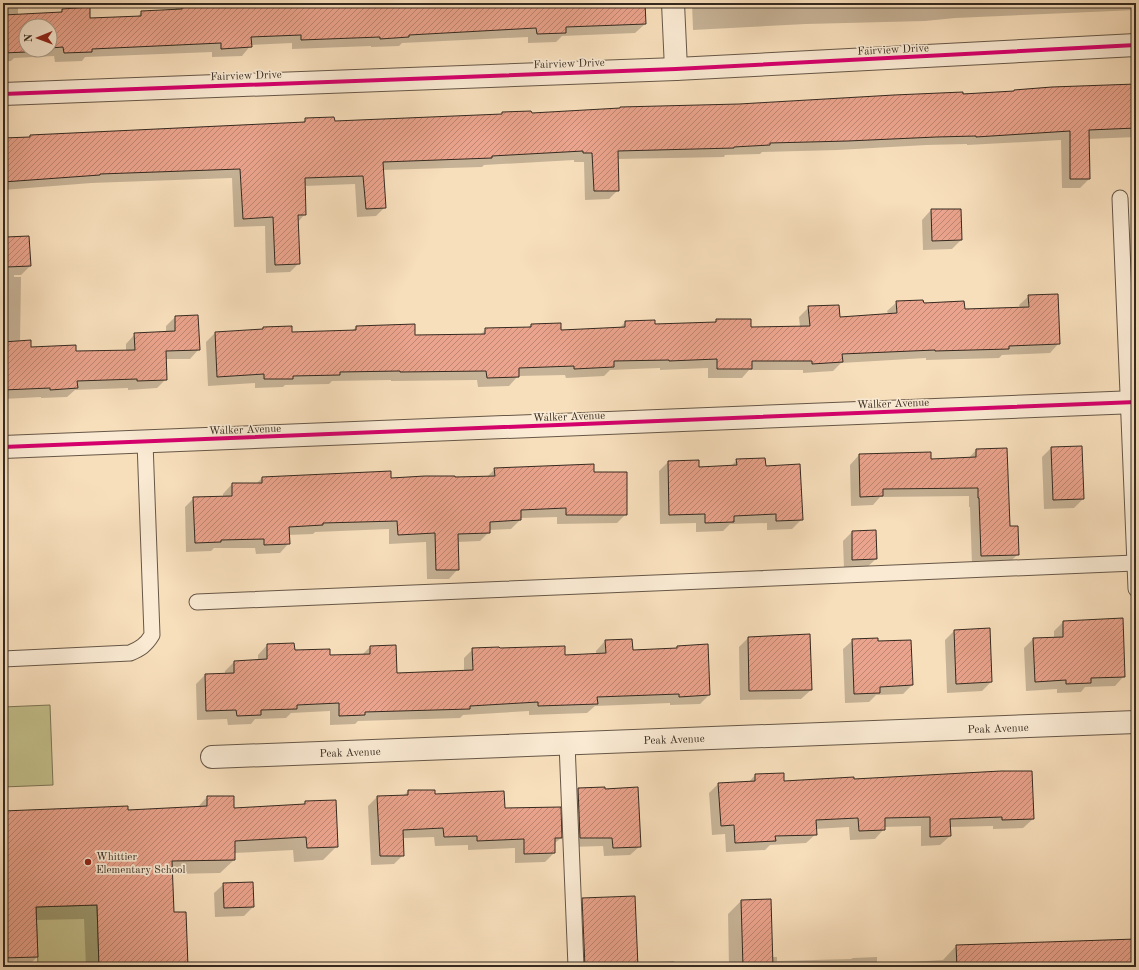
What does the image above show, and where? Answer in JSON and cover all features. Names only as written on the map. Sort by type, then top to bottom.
[{"type":"street","points":[[673,3],[676,69]]},
{"type":"street","name":"Fairview Drive","points":[[3,94],[676,69],[1136,45]]},
{"type":"street","name":"Walker Avenue","points":[[3,447],[1132,402]]},
{"type":"street","name":"Peak Avenue","points":[[212,757],[1136,722]]},
{"type":"lane","points":[[1120,198],[1132,402],[1136,589]]},
{"type":"lane","points":[[3,659],[130,653],[140,649],[147,643],[152,635],[144,442]]},
{"type":"lane","points":[[197,602],[1135,563]]},
{"type":"lane","points":[[567,743],[576,967]]},
{"type":"shaded area","points":[[50,705],[53,785],[3,787],[3,707]]},
{"type":"shaded area","points":[[97,905],[99,967],[38,967],[36,907]]},
{"type":"building","points":[[182,3],[645,3],[646,24],[566,27],[566,33],[537,34],[536,28],[409,35],[409,37],[380,39],[380,37],[301,40],[301,35],[251,37],[252,47],[221,49],[221,43],[92,49],[92,52],[64,53],[63,47],[58,47],[58,18],[18,18],[18,52],[3,53],[3,15],[62,12],[62,9],[90,7],[90,18],[141,16],[141,11],[182,9]]},
{"type":"building","points":[[1136,84],[1136,128],[1089,130],[1090,179],[1070,179],[1070,131],[976,137],[770,143],[770,145],[734,148],[618,151],[619,191],[594,191],[592,153],[583,153],[583,151],[492,156],[492,158],[383,162],[386,208],[366,209],[363,176],[305,178],[306,215],[298,215],[300,264],[275,265],[273,217],[243,219],[240,169],[100,174],[3,182],[3,138],[30,137],[30,135],[305,122],[305,118],[334,117],[335,121],[502,114],[502,112],[531,111],[532,113],[620,107],[739,104],[894,95],[963,92],[963,94],[1052,87]]},
{"type":"building","points":[[931,209],[961,209],[962,240],[932,241]]},
{"type":"building","points":[[29,236],[31,266],[7,267],[6,237]]},
{"type":"building","points":[[1058,294],[1060,344],[1009,346],[1009,349],[935,350],[842,354],[843,362],[812,364],[812,361],[752,361],[752,369],[717,369],[717,359],[614,361],[614,367],[574,369],[574,366],[519,368],[519,377],[487,378],[486,371],[400,371],[340,372],[340,375],[293,376],[293,379],[264,379],[264,374],[217,377],[215,332],[263,329],[263,327],[292,326],[292,332],[356,330],[356,326],[415,324],[415,335],[485,334],[485,328],[531,327],[531,324],[561,323],[561,330],[625,327],[625,321],[655,320],[655,324],[716,322],[716,319],[751,319],[751,327],[810,326],[808,306],[839,305],[840,317],[897,313],[896,301],[923,300],[924,303],[964,301],[965,309],[1029,307],[1028,295]]},
{"type":"building","points":[[198,315],[200,350],[166,351],[167,380],[137,381],[137,379],[77,381],[78,388],[50,390],[50,388],[3,390],[3,342],[31,340],[31,347],[76,345],[76,351],[135,350],[134,333],[175,331],[175,316]]},
{"type":"building","points":[[1082,446],[1084,499],[1053,500],[1051,447]]},
{"type":"building","points":[[1007,448],[1010,526],[1018,526],[1019,555],[981,556],[978,488],[883,489],[883,496],[860,497],[859,454],[931,452],[931,459],[976,457],[976,449]]},
{"type":"building","points":[[765,458],[766,466],[800,464],[803,520],[776,521],[776,514],[734,516],[734,522],[705,523],[705,514],[669,515],[668,461],[699,460],[699,467],[737,465],[736,459]]},
{"type":"building","points":[[594,464],[594,472],[627,472],[627,515],[566,515],[566,508],[521,510],[521,520],[490,522],[490,533],[458,534],[459,570],[436,570],[435,533],[398,535],[397,521],[323,523],[323,525],[289,527],[290,544],[264,545],[264,539],[221,540],[221,542],[195,543],[193,497],[232,496],[232,483],[262,483],[262,477],[391,471],[391,478],[425,476],[495,476],[494,468]]},
{"type":"building","points":[[876,530],[877,559],[852,560],[852,531]]},
{"type":"building","points":[[1123,618],[1125,677],[1091,678],[1091,683],[1066,684],[1066,680],[1035,682],[1033,638],[1063,637],[1063,621]]},
{"type":"building","points":[[990,628],[992,682],[956,684],[954,630]]},
{"type":"building","points":[[810,634],[812,690],[749,691],[748,637]]},
{"type":"building","points":[[878,638],[878,641],[911,640],[913,685],[880,687],[880,693],[854,694],[852,639]]},
{"type":"building","points":[[632,639],[633,650],[677,648],[677,646],[708,644],[710,695],[679,697],[679,694],[597,697],[598,704],[538,706],[538,702],[470,706],[470,709],[365,712],[365,715],[339,716],[339,703],[297,705],[297,709],[261,710],[261,715],[237,716],[236,710],[206,711],[205,674],[234,673],[234,661],[267,659],[267,644],[294,643],[295,650],[330,649],[330,655],[370,654],[370,646],[396,645],[397,673],[473,670],[472,648],[565,646],[565,655],[606,653],[605,640]]},
{"type":"building","points":[[1001,771],[1032,771],[1034,819],[1002,820],[1002,817],[950,819],[951,836],[930,837],[930,817],[885,818],[885,830],[859,831],[858,818],[816,820],[817,835],[775,836],[776,841],[735,843],[734,825],[721,826],[718,783],[755,781],[755,774],[784,773],[784,781],[854,777],[854,779]]},
{"type":"building","points":[[605,787],[605,789],[638,787],[641,847],[613,848],[612,838],[580,838],[578,788]]},
{"type":"building","points":[[408,790],[435,790],[435,794],[504,791],[505,808],[561,807],[562,838],[555,838],[555,853],[524,854],[524,839],[477,841],[477,836],[444,837],[443,828],[403,830],[404,856],[380,856],[377,796],[408,795]]},
{"type":"building","name":"Whittier Elementary School","points":[[207,796],[234,796],[234,808],[305,804],[305,801],[336,800],[338,847],[307,848],[306,837],[235,841],[235,860],[172,861],[174,912],[186,912],[188,967],[99,967],[97,905],[36,907],[38,957],[3,958],[3,811],[128,806],[128,810],[207,806]]},
{"type":"building","points":[[253,882],[254,907],[224,908],[223,883]]},
{"type":"building","points":[[635,896],[638,967],[585,967],[582,898]]},
{"type":"building","points":[[771,899],[773,967],[743,967],[741,900]]},
{"type":"building","points":[[1136,939],[1136,967],[957,967],[956,945]]},
{"type":"cycle path","points":[[3,94],[676,69],[1136,45]]},
{"type":"cycle path","points":[[3,447],[1136,402]]},
{"type":"place","name":"Whittier Elementary School","points":[[88,862]]}]
